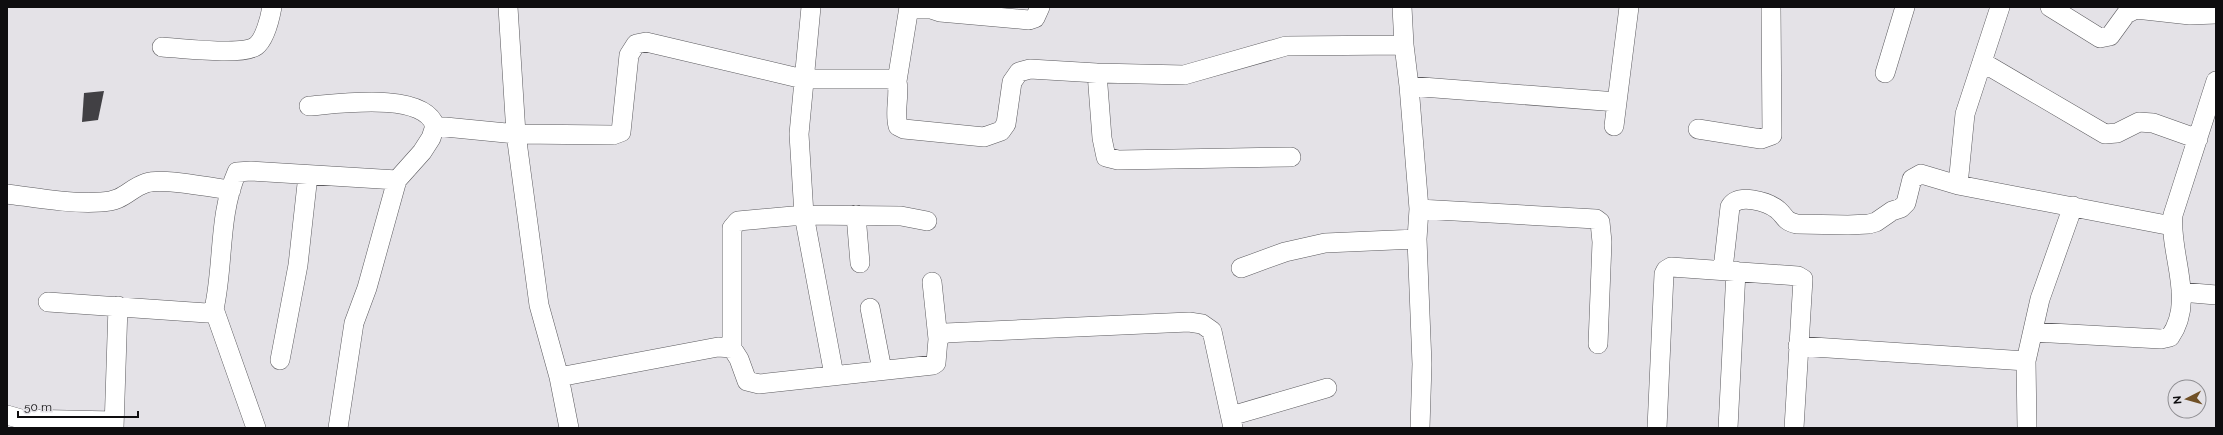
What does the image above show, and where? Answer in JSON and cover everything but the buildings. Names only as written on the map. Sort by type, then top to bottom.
[{"type":"street","points":[[162,47],[241,51],[255,47],[262,39],[272,7]]},
{"type":"street","points":[[508,7],[516,134],[539,305],[559,377],[568,428]]},
{"type":"street","points":[[811,7],[799,134],[804,215],[834,375]]},
{"type":"street","points":[[1040,7],[1035,18],[1029,20],[909,8],[897,81],[899,91],[896,119],[898,126],[904,129],[984,136],[1000,131],[1006,124],[1012,82],[1019,72],[1030,69],[1097,74],[1184,74],[1286,46],[1404,45]]},
{"type":"street","points":[[1402,7],[1419,209],[1417,239],[1422,364],[1420,428]]},
{"type":"street","points":[[1614,126],[1629,7]]},
{"type":"street","points":[[1698,128],[1761,139],[1772,135],[1771,7]]},
{"type":"street","points":[[1885,73],[1906,7]]},
{"type":"street","points":[[1958,184],[1965,114],[2000,7]]},
{"type":"street","points":[[2050,7],[2100,38],[2110,36],[2126,14],[2136,10],[2190,15],[2216,14]]},
{"type":"street","points":[[435,126],[516,134],[613,135],[621,132],[629,55],[636,44],[646,42],[803,79],[888,79],[897,81]]},
{"type":"street","points":[[1982,62],[2105,134],[2117,133],[2139,122],[2146,122],[2153,123],[2198,139]]},
{"type":"street","points":[[1097,74],[1102,138],[1106,157],[1118,160],[1291,157]]},
{"type":"street","points":[[2033,332],[2161,339],[2170,337],[2174,331],[2181,292],[2180,272],[2172,226],[2173,215],[2216,81]]},
{"type":"street","points":[[1409,86],[1617,102]]},
{"type":"street","points":[[309,106],[363,101],[410,105],[427,113],[435,126]]},
{"type":"street","points":[[338,428],[354,323],[367,288],[397,180],[422,152],[431,138],[435,126]]},
{"type":"street","points":[[256,428],[214,309],[222,239],[231,190],[237,172],[251,171],[397,180]]},
{"type":"street","points":[[280,360],[298,265],[308,174]]},
{"type":"street","points":[[1728,428],[1730,206],[1733,201],[1738,199],[1767,203],[1778,210],[1787,221],[1797,224],[1869,224],[1901,208],[1908,196],[1910,182],[1915,175],[1920,174],[1958,184],[2172,226]]},
{"type":"street","points":[[7,194],[47,200],[102,202],[122,198],[146,183],[166,182],[231,190]]},
{"type":"street","points":[[2026,428],[2026,361],[2040,299],[2072,206]]},
{"type":"street","points":[[1419,209],[1596,219],[1600,222],[1602,242],[1598,344]]},
{"type":"street","points":[[928,221],[900,216],[856,215],[804,215],[738,221],[732,228],[732,348],[739,359],[747,381],[759,384],[933,365],[936,363],[938,339],[932,282]]},
{"type":"street","points":[[856,215],[860,263]]},
{"type":"street","points":[[1241,268],[1285,252],[1325,243],[1417,239]]},
{"type":"street","points":[[1657,428],[1666,270],[1671,267],[1798,276],[1803,279],[1794,428]]},
{"type":"street","points":[[2181,292],[2216,295]]},
{"type":"street","points":[[48,302],[118,306],[200,314],[207,313],[214,309]]},
{"type":"street","points":[[7,415],[21,419],[114,424],[118,306]]},
{"type":"street","points":[[870,308],[882,370]]},
{"type":"street","points":[[938,339],[945,333],[963,331],[1189,322],[1202,324],[1212,331],[1232,422],[1327,388]]},
{"type":"street","points":[[1798,346],[2026,361]]},
{"type":"street","points":[[559,377],[718,347],[732,348]]}]
